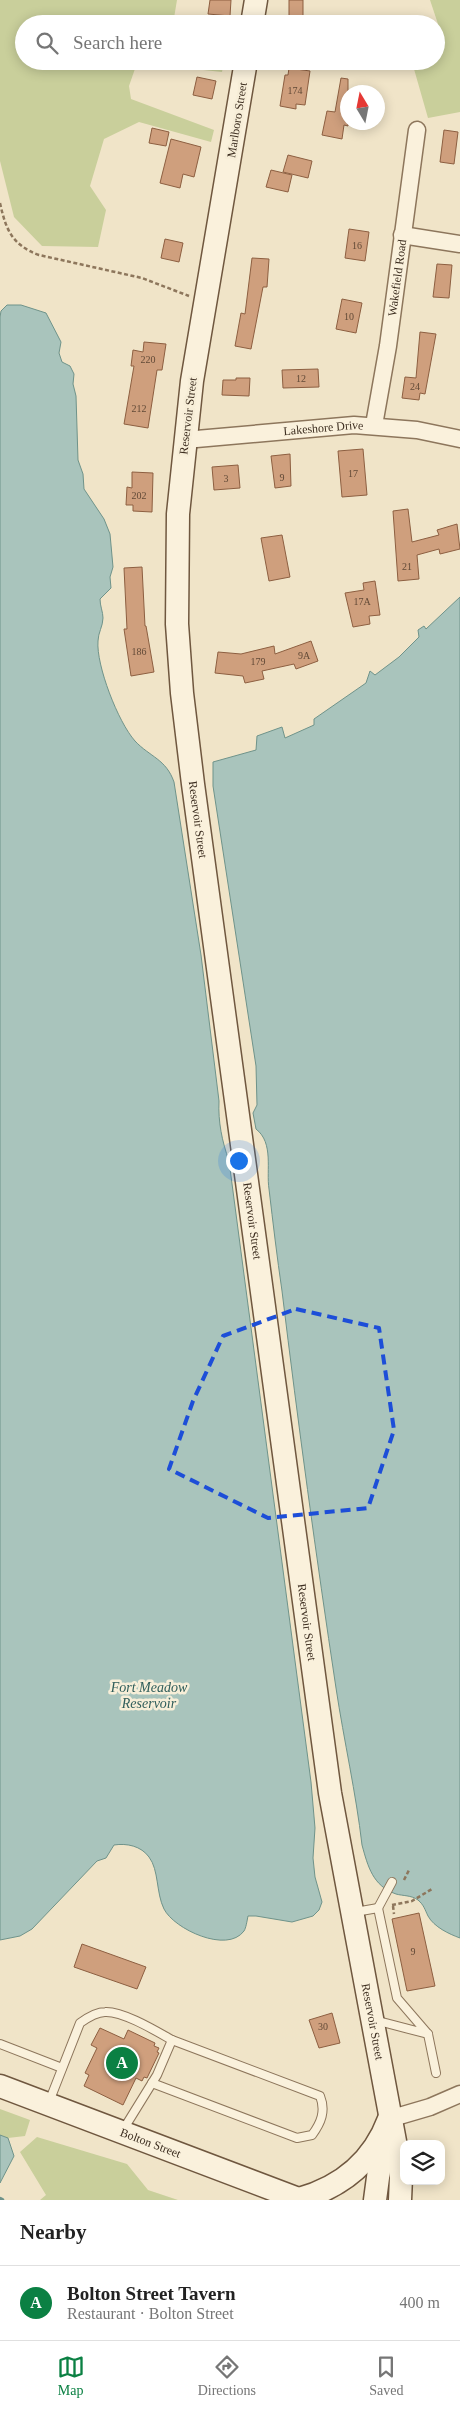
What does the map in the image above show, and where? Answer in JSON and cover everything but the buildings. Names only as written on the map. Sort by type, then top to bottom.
[{"type":"street","points":[[254,15],[256,0]]},
{"type":"street","name":"Marlboro Street","points":[[228,178],[245,70]]},
{"type":"street","name":"Wakefield Road","points":[[374,425],[388,346],[417,130]]},
{"type":"street","name":"Reservoir Street","points":[[228,178],[206,302],[185,440],[178,514],[176,584],[182,693],[330,1793],[386,2126],[401,2177],[400,2200]]},
{"type":"street","points":[[402,235],[460,244]]},
{"type":"street","name":"Lakeshore Drive","points":[[185,440],[328,427],[374,425],[417,430],[460,439]]},
{"type":"street","name":"Bolton Street","points":[[0,2086],[300,2199]]},
{"type":"street","points":[[300,2199],[317,2194],[345,2180],[368,2158],[386,2126],[460,2094]]},
{"type":"street","name":"Reservoir Street","points":[[375,2200],[386,2126]]},
{"type":"lane","points":[[392,1882],[378,1908],[397,1998],[428,2034],[436,2073]]},
{"type":"lane","points":[[361,1910],[378,1908]]},
{"type":"lane","points":[[48,2104],[80,2024],[91,2016],[106,2012],[135,2020],[172,2040],[320,2096],[324,2105],[321,2122],[312,2136],[297,2138],[152,2084]]},
{"type":"lane","points":[[382,2022],[428,2034]]},
{"type":"lane","points":[[122,2132],[152,2084],[172,2040]]},
{"type":"lane","points":[[0,2044],[62,2068]]},
{"type":"path","points":[[0,203],[15,242],[24,250],[142,278],[206,302]]},
{"type":"path","points":[[378,1908],[412,1901],[432,1888]]},
{"type":"path","points":[[392,1905],[394,1914]]},
{"type":"highlighted area","points":[[296,1309],[379,1328],[394,1430],[368,1508],[268,1518],[169,1469],[193,1401],[223,1336]]},
{"type":"green space","points":[[0,0],[177,0],[174,15],[15,15],[15,70],[135,70],[129,86],[131,99],[214,130],[211,142],[139,122],[104,139],[90,186],[106,210],[98,247],[42,246],[14,217],[0,161]]},
{"type":"green space","points":[[430,0],[460,0],[460,112],[428,118],[414,70],[445,70],[445,15],[435,15]]},
{"type":"green space","points":[[203,70],[222,70],[222,72]]},
{"type":"green space","points":[[0,2109],[30,2120],[25,2136],[8,2138],[0,2135]]},
{"type":"green space","points":[[37,2137],[127,2164],[148,2190],[178,2200],[40,2200],[46,2195],[20,2152]]},
{"type":"water","name":"Fort Meadow Reservoir","points":[[7,305],[21,305],[46,313],[61,342],[59,353],[62,362],[70,366],[74,374],[78,460],[83,474],[84,489],[104,519],[110,534],[113,567],[110,577],[111,588],[100,599],[103,618],[98,651],[109,693],[128,732],[135,741],[167,768],[174,782],[201,955],[222,1139],[229,1161],[311,1782],[315,1828],[313,1858],[315,1877],[322,1902],[319,1910],[313,1916],[292,1922],[248,1916],[244,1931],[236,1937],[226,1940],[201,1936],[189,1931],[170,1917],[161,1903],[154,1868],[149,1857],[142,1850],[124,1844],[114,1845],[106,1858],[97,1861],[32,1929],[20,1936],[0,1940],[0,317],[1,311]]},
{"type":"water","points":[[460,597],[460,1938],[434,1924],[423,1906],[415,1898],[396,1894],[382,1886],[369,1868],[362,1845],[321,1589],[268,1182],[267,1149],[262,1135],[256,1129],[253,1113],[257,1105],[256,1066],[213,786],[213,762],[256,750],[257,736],[282,727],[285,738],[314,725],[314,719],[366,683],[370,671],[375,675],[399,657],[419,637],[418,630],[424,626],[426,629]]},
{"type":"water","points":[[0,2135],[8,2138],[14,2156],[0,2183]]},
{"type":"place","name":"Bolton Street Tavern","points":[[122,2063]]}]
